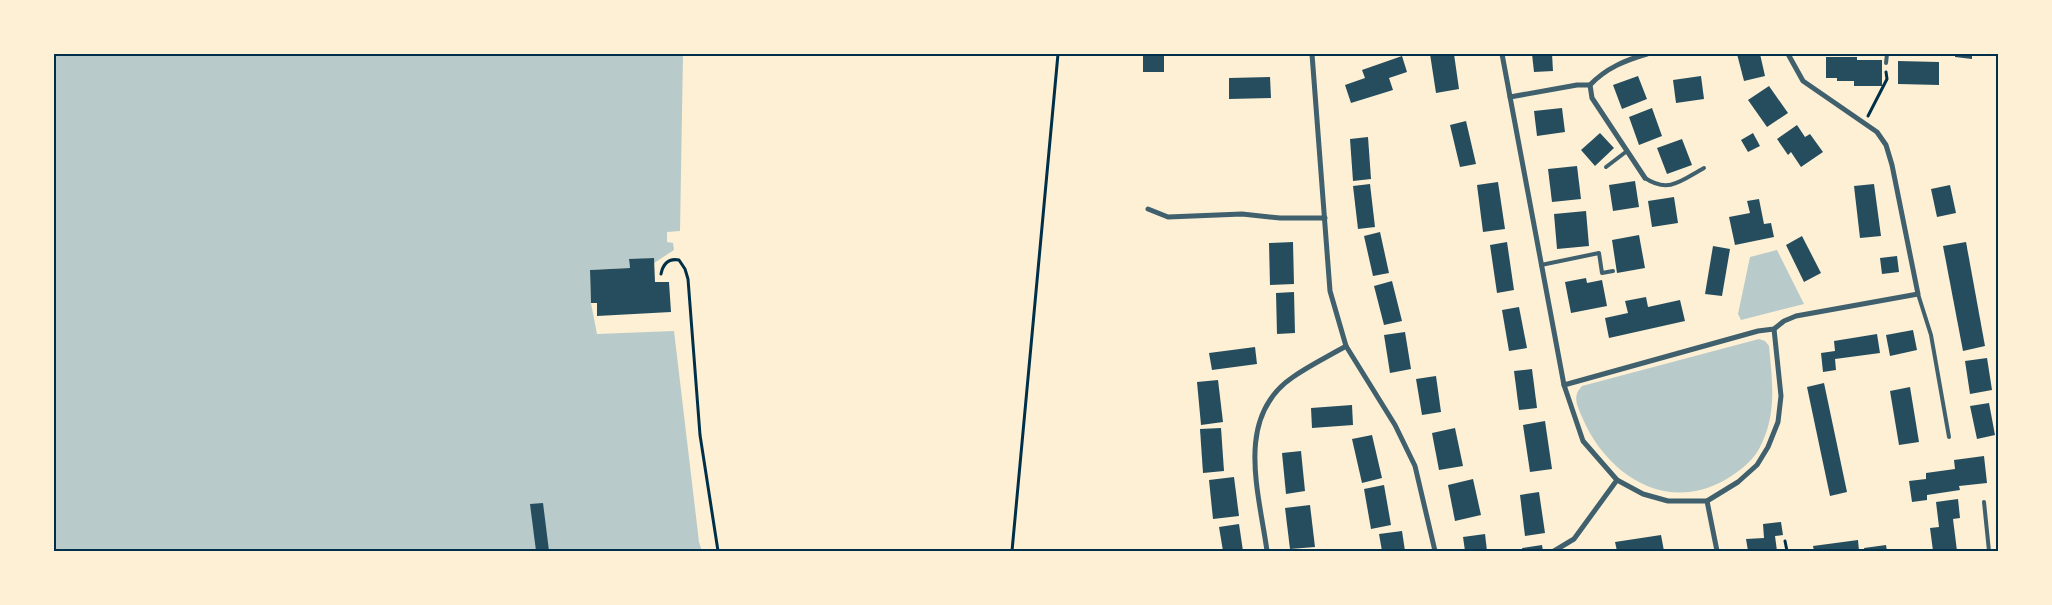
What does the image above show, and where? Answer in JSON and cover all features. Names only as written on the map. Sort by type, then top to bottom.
[{"type":"street","points":[[1312,54],[1330,291],[1346,346],[1395,425],[1415,466],[1435,551]]},
{"type":"street","points":[[1502,54],[1564,385],[1583,441],[1617,480],[1643,494],[1668,501],[1707,501],[1738,482],[1757,465],[1768,447],[1778,422],[1781,396],[1774,329]]},
{"type":"street","points":[[1510,97],[1577,85],[1590,85],[1602,73],[1630,59],[1647,54]]},
{"type":"street","points":[[1564,385],[1758,331],[1774,329],[1784,321],[1796,316],[1918,294],[1892,165],[1886,145],[1877,132],[1804,81],[1788,54]]},
{"type":"street","points":[[1590,85],[1592,98],[1645,178]]},
{"type":"street","points":[[1148,209],[1168,217],[1242,214],[1280,218],[1325,218]]},
{"type":"street","points":[[1267,551],[1254,453],[1256,431],[1263,411],[1276,393],[1292,378],[1346,346]]},
{"type":"street","points":[[1554,551],[1574,540],[1617,480]]},
{"type":"street","points":[[1707,501],[1717,551]]},
{"type":"lane","points":[[1886,54],[1886,64]]},
{"type":"lane","points":[[1606,167],[1627,151]]},
{"type":"lane","points":[[1645,178],[1656,185],[1668,186],[1704,168]]},
{"type":"lane","points":[[1541,265],[1600,253],[1602,273],[1613,271]]},
{"type":"lane","points":[[1918,294],[1931,335],[1950,437]]},
{"type":"lane","points":[[1984,502],[1989,551]]},
{"type":"path","points":[[1012,551],[1058,54]]},
{"type":"path","points":[[1864,124],[1887,79],[1886,70]]},
{"type":"path","points":[[661,274],[662,266],[668,260],[674,259],[679,260],[685,269],[688,279],[700,436],[718,551]]},
{"type":"path","points":[[1786,541],[1787,551]]},
{"type":"shaded area","points":[[54,54],[683,54],[680,231],[667,232],[667,242],[673,243],[674,250],[654,263],[654,258],[629,260],[630,268],[590,270],[591,303],[597,334],[674,331],[699,542],[702,551],[625,551],[624,549],[607,551],[54,551]]},
{"type":"shaded area","points":[[1777,250],[1804,304],[1741,320],[1738,314],[1750,257]]},
{"type":"shaded area","points":[[1759,339],[1765,341],[1769,346],[1772,407],[1767,431],[1759,449],[1746,464],[1725,480],[1703,489],[1681,493],[1660,490],[1640,483],[1622,471],[1606,456],[1593,437],[1578,408],[1576,397],[1582,386]]},
{"type":"building","points":[[1143,54],[1164,54],[1164,72],[1143,72]]},
{"type":"building","points":[[1430,54],[1454,54],[1459,89],[1436,93]]},
{"type":"building","points":[[1532,54],[1552,54],[1553,71],[1534,72]]},
{"type":"building","points":[[1737,54],[1760,54],[1765,76],[1744,81]]},
{"type":"building","points":[[1955,54],[1972,54],[1972,59],[1955,57]]},
{"type":"building","points":[[1402,56],[1407,72],[1389,78],[1393,90],[1351,103],[1345,85],[1365,78],[1362,70]]},
{"type":"building","points":[[1826,57],[1857,57],[1857,60],[1882,60],[1882,86],[1854,86],[1854,81],[1837,81],[1837,78],[1826,78]]},
{"type":"building","points":[[1898,61],[1939,62],[1939,85],[1898,84]]},
{"type":"building","points":[[1638,76],[1647,99],[1622,109],[1613,85]]},
{"type":"building","points":[[1701,76],[1704,99],[1676,103],[1673,80]]},
{"type":"building","points":[[1270,77],[1271,98],[1229,99],[1229,78]]},
{"type":"building","points":[[1769,86],[1788,113],[1767,127],[1748,100]]},
{"type":"building","points":[[1562,108],[1565,132],[1537,136],[1534,111]]},
{"type":"building","points":[[1652,108],[1662,136],[1639,145],[1629,117]]},
{"type":"building","points":[[1466,121],[1476,164],[1460,167],[1450,125]]},
{"type":"building","points":[[1797,125],[1805,137],[1810,134],[1823,152],[1801,167],[1791,152],[1788,155],[1777,139]]},
{"type":"building","points":[[1600,133],[1614,148],[1595,166],[1581,150]]},
{"type":"building","points":[[1753,133],[1760,146],[1748,152],[1741,140]]},
{"type":"building","points":[[1368,137],[1371,179],[1353,181],[1350,139]]},
{"type":"building","points":[[1682,139],[1692,165],[1667,174],[1657,148]]},
{"type":"building","points":[[1577,166],[1581,199],[1552,202],[1548,169]]},
{"type":"building","points":[[1635,181],[1639,207],[1613,211],[1609,185]]},
{"type":"building","points":[[1498,182],[1505,229],[1483,232],[1477,185]]},
{"type":"building","points":[[1370,184],[1375,227],[1358,229],[1353,186]]},
{"type":"building","points":[[1874,184],[1881,236],[1860,238],[1854,186]]},
{"type":"building","points":[[1950,185],[1956,213],[1937,217],[1931,189]]},
{"type":"building","points":[[1674,197],[1678,223],[1652,227],[1648,201]]},
{"type":"building","points":[[1759,199],[1764,224],[1771,223],[1774,237],[1735,245],[1729,217],[1750,213],[1747,201]]},
{"type":"building","points":[[1586,211],[1589,246],[1557,249],[1554,214]]},
{"type":"building","points":[[1380,232],[1389,273],[1373,276],[1364,236]]},
{"type":"building","points":[[1639,235],[1645,268],[1617,273],[1612,240]]},
{"type":"building","points":[[1802,236],[1821,273],[1804,282],[1786,245]]},
{"type":"building","points":[[1293,242],[1294,284],[1270,285],[1269,243]]},
{"type":"building","points":[[1507,242],[1514,290],[1497,293],[1490,245]]},
{"type":"building","points":[[1966,242],[1985,346],[1963,351],[1943,246]]},
{"type":"building","points":[[1713,246],[1730,249],[1722,296],[1705,294]]},
{"type":"building","points":[[1897,256],[1899,272],[1882,274],[1880,258]]},
{"type":"building","points":[[654,258],[655,282],[669,282],[671,312],[597,316],[597,303],[591,303],[590,270],[630,268],[629,259]]},
{"type":"building","points":[[1586,278],[1587,283],[1602,280],[1607,306],[1571,313],[1565,282]]},
{"type":"building","points":[[1392,281],[1402,321],[1384,325],[1374,286]]},
{"type":"building","points":[[1294,292],[1295,333],[1277,334],[1276,293]]},
{"type":"building","points":[[1646,297],[1648,307],[1680,300],[1685,321],[1609,338],[1605,318],[1628,313],[1625,301]]},
{"type":"building","points":[[1519,307],[1527,348],[1509,351],[1502,310]]},
{"type":"building","points":[[1913,330],[1917,350],[1890,356],[1886,335]]},
{"type":"building","points":[[1405,332],[1411,369],[1390,373],[1384,335]]},
{"type":"building","points":[[1877,334],[1880,353],[1835,359],[1836,370],[1823,372],[1821,353],[1835,351],[1834,341]]},
{"type":"building","points":[[1255,347],[1257,364],[1212,370],[1209,353]]},
{"type":"building","points":[[1987,358],[1992,390],[1970,394],[1965,361]]},
{"type":"building","points":[[1532,369],[1537,408],[1519,410],[1514,371]]},
{"type":"building","points":[[1436,376],[1441,412],[1422,415],[1416,379]]},
{"type":"building","points":[[1218,380],[1223,422],[1201,425],[1197,382]]},
{"type":"building","points":[[1824,383],[1847,492],[1830,496],[1807,387]]},
{"type":"building","points":[[1910,387],[1919,442],[1899,445],[1890,391]]},
{"type":"building","points":[[1989,403],[1995,435],[1977,439],[1970,406]]},
{"type":"building","points":[[1352,405],[1353,425],[1312,428],[1311,408]]},
{"type":"building","points":[[1545,421],[1552,469],[1530,472],[1523,425]]},
{"type":"building","points":[[1221,428],[1224,471],[1203,473],[1200,429]]},
{"type":"building","points":[[1455,428],[1463,466],[1439,470],[1432,433]]},
{"type":"building","points":[[1372,435],[1382,478],[1362,483],[1352,439]]},
{"type":"building","points":[[1301,451],[1305,491],[1286,494],[1282,453]]},
{"type":"building","points":[[1984,456],[1987,483],[1959,486],[1960,490],[1927,495],[1927,500],[1912,502],[1909,481],[1926,479],[1926,473],[1955,469],[1954,460]]},
{"type":"building","points":[[1234,477],[1239,516],[1213,519],[1209,480]]},
{"type":"building","points":[[1473,479],[1481,515],[1455,521],[1448,485]]},
{"type":"building","points":[[1384,485],[1391,525],[1371,529],[1364,489]]},
{"type":"building","points":[[1539,492],[1545,533],[1525,536],[1520,495]]},
{"type":"building","points":[[1958,499],[1960,518],[1953,519],[1957,551],[1933,551],[1930,528],[1939,527],[1936,502]]},
{"type":"building","points":[[543,503],[549,551],[536,551],[530,504]]},
{"type":"building","points":[[1310,505],[1315,547],[1290,549],[1285,508]]},
{"type":"building","points":[[1781,522],[1783,535],[1775,536],[1777,551],[1748,551],[1746,539],[1764,538],[1763,524]]},
{"type":"building","points":[[1239,524],[1243,551],[1223,551],[1219,527]]},
{"type":"building","points":[[1402,531],[1405,551],[1382,551],[1379,534]]},
{"type":"building","points":[[1485,534],[1487,551],[1465,551],[1463,537]]},
{"type":"building","points":[[1661,535],[1664,551],[1617,551],[1615,542]]},
{"type":"building","points":[[1858,540],[1859,551],[1814,551],[1813,546]]},
{"type":"building","points":[[1542,545],[1543,551],[1523,551],[1522,548]]},
{"type":"building","points":[[1886,545],[1887,551],[1865,551],[1864,548]]}]
